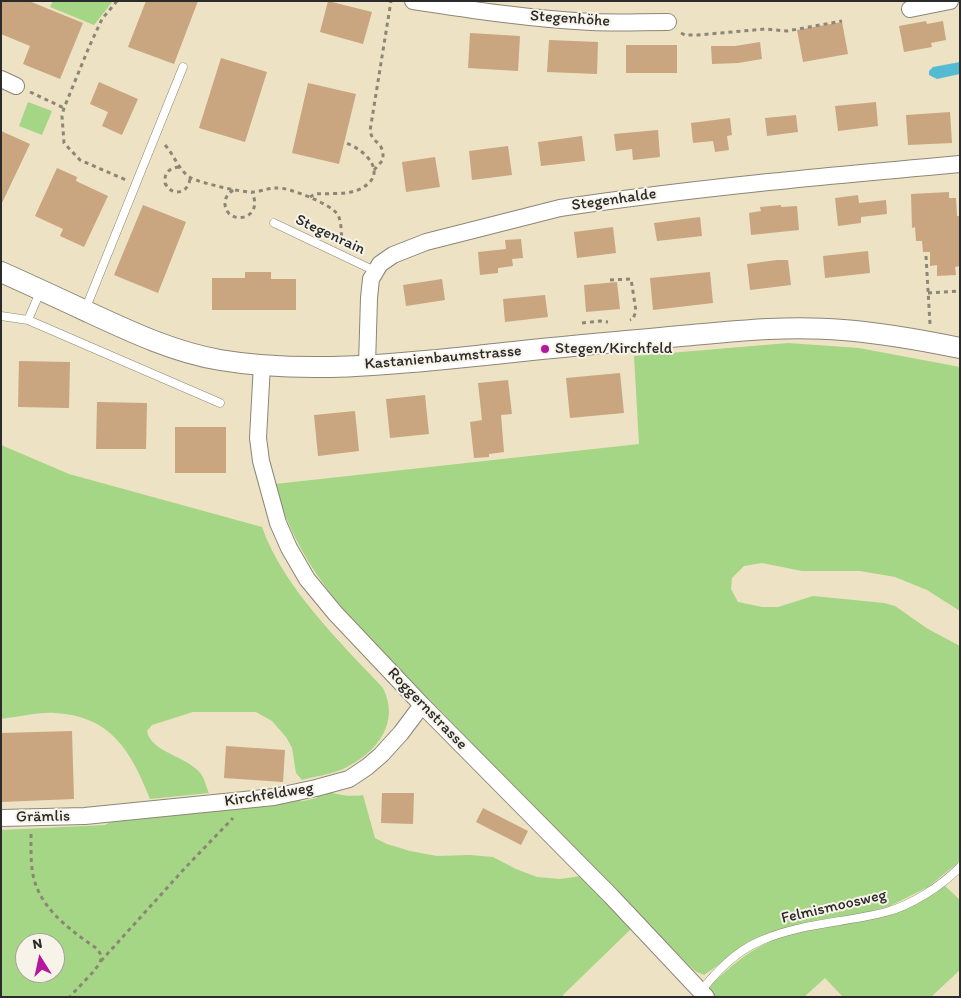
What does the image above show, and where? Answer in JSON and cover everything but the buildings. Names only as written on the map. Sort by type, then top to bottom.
[{"type":"street","name":"Stegenhöhe","points":[[413,1],[558,20],[668,22]]},
{"type":"street","points":[[910,9],[950,1]]},
{"type":"street","name":"Stegenhalde","points":[[375,271],[380,264],[393,255],[426,242],[560,208],[660,194],[960,164]]},
{"type":"street","points":[[367,365],[369,298],[371,279],[375,271]]},
{"type":"street","name":"Kastanienbaumstrasse","points":[[1,272],[129,331],[166,345],[220,360],[262,364],[320,367],[411,363],[759,329],[792,328],[845,330],[914,339],[960,348]]},
{"type":"street","name":"Roggernstrasse","points":[[262,364],[258,438],[261,461],[278,523],[289,548],[307,579],[335,613],[422,705],[611,896],[701,995]]},
{"type":"street","name":"Kirchfeldweg","points":[[84,816],[274,797],[349,779],[381,755],[401,733],[422,705]]},
{"type":"street","name":"Grämlis","points":[[1,818],[84,816]]},
{"type":"lane","points":[[85,310],[183,66]]},
{"type":"lane","name":"Stegenrain","points":[[274,223],[375,271]]},
{"type":"lane","points":[[28,320],[40,290]]},
{"type":"lane","points":[[1,316],[28,320],[220,403]]},
{"type":"lane","name":"Felmismoosweg","points":[[701,995],[722,966],[758,941],[803,926],[888,912],[936,888],[960,867]]},
{"type":"path","points":[[117,1],[102,19],[64,108],[62,116],[64,143],[80,160],[136,184]]},
{"type":"path","points":[[309,198],[315,194],[350,193],[361,189],[372,178],[374,170],[384,160],[383,148],[371,136],[370,131],[391,1]]},
{"type":"path","points":[[668,22],[673,23],[685,35],[692,35],[765,29],[787,31],[842,21]]},
{"type":"path","points":[[50,101],[64,108]]},
{"type":"path","points":[[153,142],[164,144],[179,167],[190,177],[233,190],[252,192],[278,187],[330,207],[340,218],[342,239]]},
{"type":"path","points":[[346,143],[369,158],[374,170]]},
{"type":"path","points":[[179,167],[170,170],[166,174],[165,183],[171,191],[175,193],[185,191],[190,177]]},
{"type":"path","points":[[233,190],[227,196],[225,205],[229,213],[237,218],[246,217],[253,211],[255,202],[252,192]]},
{"type":"path","points":[[926,256],[930,330]]},
{"type":"path","points":[[610,280],[631,279],[636,311],[633,319],[628,321]]},
{"type":"path","points":[[928,293],[960,291]]},
{"type":"path","points":[[582,323],[609,322]]},
{"type":"path","points":[[70,997],[179,874],[240,811],[242,800]]},
{"type":"path","points":[[31,826],[30,850],[36,888],[43,901],[54,913],[101,953],[101,961]]},
{"type":"green space","points":[[53,1],[113,1],[94,25],[50,7]]},
{"type":"green space","points":[[28,102],[52,111],[42,135],[19,126]]},
{"type":"green space","points":[[788,343],[859,348],[960,367],[960,611],[927,590],[895,577],[860,571],[802,571],[762,563],[744,566],[732,578],[731,589],[738,602],[762,607],[778,607],[813,596],[884,603],[895,606],[928,629],[960,646],[960,861],[928,887],[890,906],[745,946],[704,975],[695,971],[592,872],[468,739],[382,653],[355,623],[329,592],[307,558],[288,523],[275,484],[639,444],[634,356]]},
{"type":"green space","points":[[1,445],[69,474],[262,527],[271,549],[298,592],[331,633],[383,688],[388,700],[389,712],[383,734],[376,744],[368,753],[347,767],[302,780],[296,773],[292,748],[286,737],[272,721],[256,712],[193,712],[152,725],[147,731],[150,738],[162,750],[195,768],[202,776],[209,793],[150,799],[126,751],[105,729],[91,721],[55,713],[1,719]]},
{"type":"green space","points":[[318,791],[356,796],[363,795],[375,838],[387,844],[437,856],[470,855],[493,857],[537,877],[560,879],[581,876],[632,928],[563,997],[1,997],[1,830],[105,825],[116,819],[291,799],[303,801],[317,798]]},
{"type":"green space","points":[[944,885],[960,900],[960,970],[931,997],[843,997],[825,978],[804,997],[716,997],[710,991],[712,984],[726,971],[765,944],[796,933],[863,921],[892,913],[932,894]]},
{"type":"water","points":[[960,62],[960,74],[937,79],[929,75],[929,71],[933,67]]},
{"type":"place","name":"Stegen/Kirchfeld","points":[[545,349]]}]
